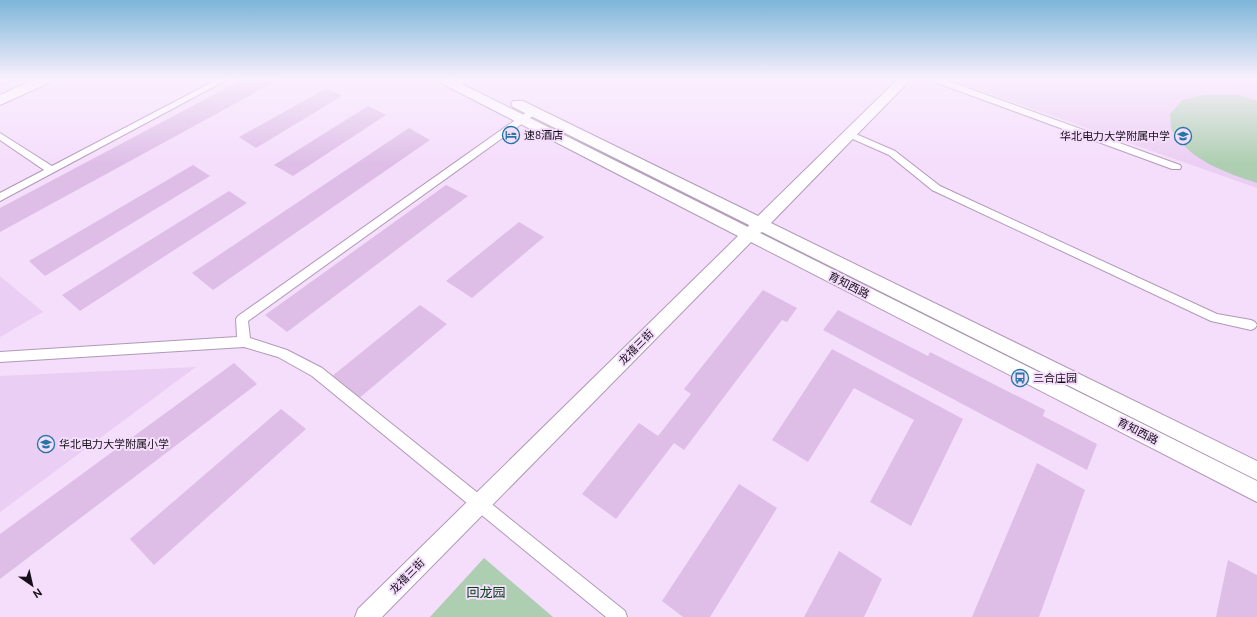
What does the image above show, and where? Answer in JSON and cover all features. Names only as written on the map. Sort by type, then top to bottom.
[{"type":"street","points":[[0,197],[171,107]]},
{"type":"street","name":"育知西路","points":[[513,107],[754,229],[1257,492]]},
{"type":"street","name":"龙禧三街","points":[[366,617],[877,107]]},
{"type":"street","points":[[1011,107],[1176,167]]},
{"type":"street","points":[[244,342],[242,319],[528,115]]},
{"type":"street","points":[[849,134],[892,153],[936,188],[1215,318],[1251,325]]},
{"type":"street","points":[[0,136],[51,170]]},
{"type":"street","name":"育知西路","points":[[754,229],[1257,471]]},
{"type":"street","points":[[0,357],[244,342],[273,349],[297,359],[317,372],[619,617]]},
{"type":"shaded area","points":[[1027,107],[1257,107],[1257,188]]},
{"type":"shaded area","points":[[0,276],[43,312],[0,337]]},
{"type":"shaded area","name":"华北电力大学附属小学","points":[[196,367],[0,512],[0,376]]},
{"type":"green space","points":[[1176,107],[1257,107],[1257,183],[1210,165],[1190,151],[1173,132],[1170,114]]},
{"type":"green space","name":"回龙园","points":[[484,558],[553,617],[430,617]]},
{"type":"building","points":[[191,107],[229,107],[0,232],[0,208]]},
{"type":"building","points":[[293,107],[324,107],[256,148],[239,137]]},
{"type":"building","points":[[367,107],[386,115],[293,176],[274,165]]},
{"type":"building","points":[[409,128],[430,140],[213,290],[192,273]]},
{"type":"building","points":[[193,165],[210,176],[45,276],[29,261]]},
{"type":"building","points":[[446,185],[468,196],[287,332],[265,315]]},
{"type":"building","points":[[229,191],[247,203],[80,311],[62,295]]},
{"type":"building","points":[[519,222],[544,237],[472,298],[446,281]]},
{"type":"building","points":[[763,290],[797,308],[787,322],[782,320],[684,450],[674,443],[616,519],[582,494],[639,423],[658,436],[691,394],[684,389]]},
{"type":"building","points":[[420,305],[447,324],[357,400],[331,377]]},
{"type":"building","points":[[838,310],[928,356],[930,352],[1045,410],[1043,416],[1097,444],[1087,470],[823,330]]},
{"type":"building","points":[[832,349],[963,419],[911,526],[870,502],[914,420],[854,388],[808,462],[772,440]]},
{"type":"building","points":[[234,363],[257,384],[0,579],[0,534]]},
{"type":"building","points":[[281,409],[306,429],[154,565],[130,539]]},
{"type":"building","points":[[1037,463],[1085,490],[1039,617],[972,617]]},
{"type":"building","points":[[739,484],[777,508],[710,617],[683,617],[662,601]]},
{"type":"building","points":[[839,551],[882,579],[864,617],[804,617]]},
{"type":"building","points":[[1228,560],[1257,575],[1257,617],[1216,617]]},
{"type":"place","name":"速8酒店","points":[[511,135]]},
{"type":"place","name":"华北电力大学附属中学","points":[[1183,136]]},
{"type":"place","name":"三合庄园","points":[[1020,378]]},
{"type":"place","name":"华北电力大学附属小学","points":[[46,444]]}]
